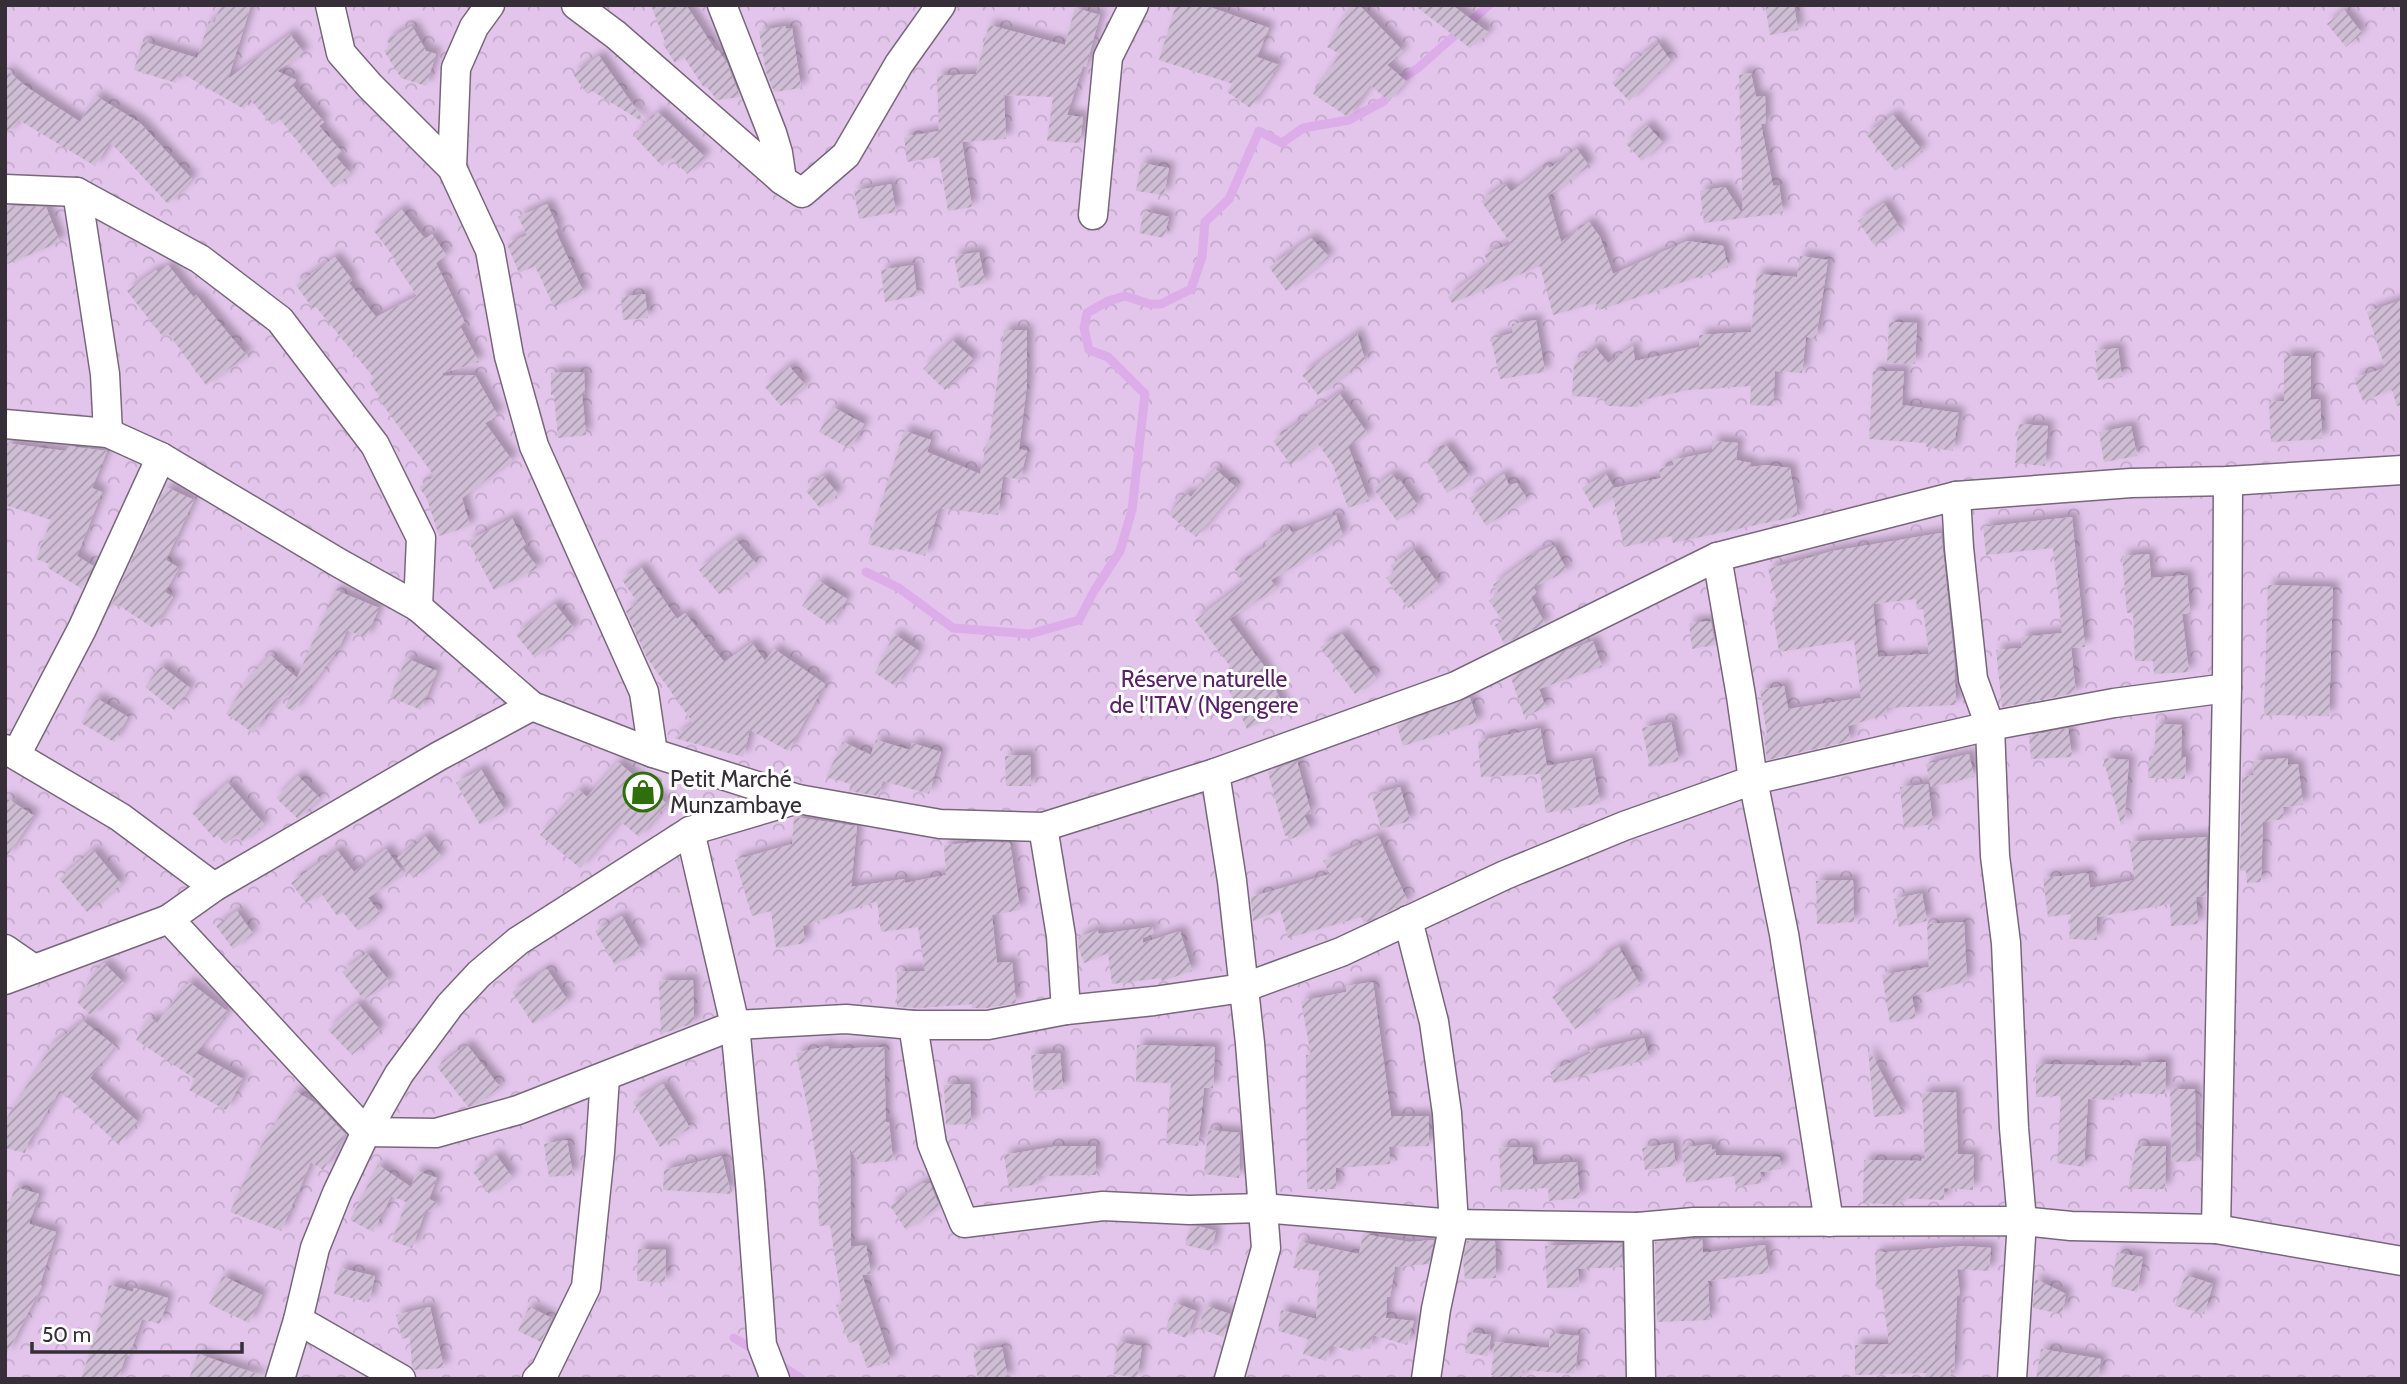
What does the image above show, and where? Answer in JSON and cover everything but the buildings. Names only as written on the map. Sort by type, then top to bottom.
[{"type":"street","points":[[330,5],[341,53],[452,168],[490,250],[509,356],[534,446],[643,692],[653,753]]},
{"type":"street","points":[[452,168],[456,68],[474,27],[490,5]]},
{"type":"street","points":[[576,5],[616,35],[782,180],[802,193],[846,155],[899,64],[941,5]]},
{"type":"street","points":[[722,5],[772,133],[782,180]]},
{"type":"street","points":[[1093,215],[1108,57],[1134,5]]},
{"type":"street","points":[[5,189],[77,192],[200,259],[281,320],[375,445],[421,538],[418,607]]},
{"type":"street","points":[[77,192],[105,374],[108,433]]},
{"type":"street","points":[[5,424],[108,433],[161,457],[418,607],[532,706],[653,753],[798,799],[940,824],[1043,828],[1215,773],[1456,686],[1717,557],[1956,496],[2131,483],[2228,481],[2402,470]]},
{"type":"street","points":[[161,457],[82,629],[10,752],[120,817],[214,887]]},
{"type":"street","points":[[2216,1229],[2227,688],[2228,481]]},
{"type":"street","points":[[1956,496],[1973,679],[1990,726],[1995,856],[2006,943],[2014,1128],[2022,1221],[2012,1379]]},
{"type":"street","points":[[1717,557],[1753,780],[1784,934],[1829,1222]]},
{"type":"street","points":[[169,919],[366,1132],[436,1133],[518,1110],[735,1025],[846,1018],[913,1026],[988,1025],[1066,1010],[1243,988],[1341,952],[1504,875],[1624,826],[1753,780],[1990,726],[2114,703],[2227,688]]},
{"type":"street","points":[[5,980],[169,919],[214,887],[439,756],[532,706]]},
{"type":"street","points":[[1215,773],[1233,881],[1254,1084],[1266,1248],[1229,1379]]},
{"type":"street","points":[[280,1379],[298,1320],[314,1248],[366,1132],[398,1074],[450,1005],[479,974],[518,941],[690,831],[798,799]]},
{"type":"street","points":[[1043,828],[1061,936],[1066,1010]]},
{"type":"street","points":[[690,831],[735,1025],[762,1342],[775,1379]]},
{"type":"street","points":[[1408,920],[1434,1022],[1447,1113],[1454,1224],[1436,1308],[1426,1379]]},
{"type":"street","points":[[5,949],[34,969]]},
{"type":"street","points":[[913,1026],[932,1144],[964,1223],[1103,1206],[1189,1210],[1262,1208],[1454,1224],[1638,1227],[1694,1222],[2022,1221],[2071,1226],[2216,1229],[2402,1261]]},
{"type":"street","points":[[537,1379],[545,1371],[586,1287],[605,1077]]},
{"type":"street","points":[[1638,1227],[1641,1379]]},
{"type":"street","points":[[298,1320],[401,1379]]},
{"type":"green space","name":"Réserve naturelle de l'ITAV (Ngengere","points":[[5,5],[2402,5],[2402,1379],[5,1379]]},
{"type":"waterway","points":[[866,572],[899,588],[953,628],[1030,634],[1079,620],[1120,551],[1132,510],[1145,394],[1108,357],[1089,350],[1084,328],[1087,313],[1108,301],[1125,296],[1150,304],[1161,304],[1191,289],[1202,257],[1205,222],[1229,199],[1259,131],[1282,143],[1303,128],[1349,120],[1384,101],[1399,80],[1418,68],[1489,5]]},
{"type":"waterway","points":[[734,1338],[756,1351]]},
{"type":"waterway","points":[[777,1363],[802,1379]]},
{"type":"place","name":"Petit Marché Munzambaye","points":[[643,792]]}]
